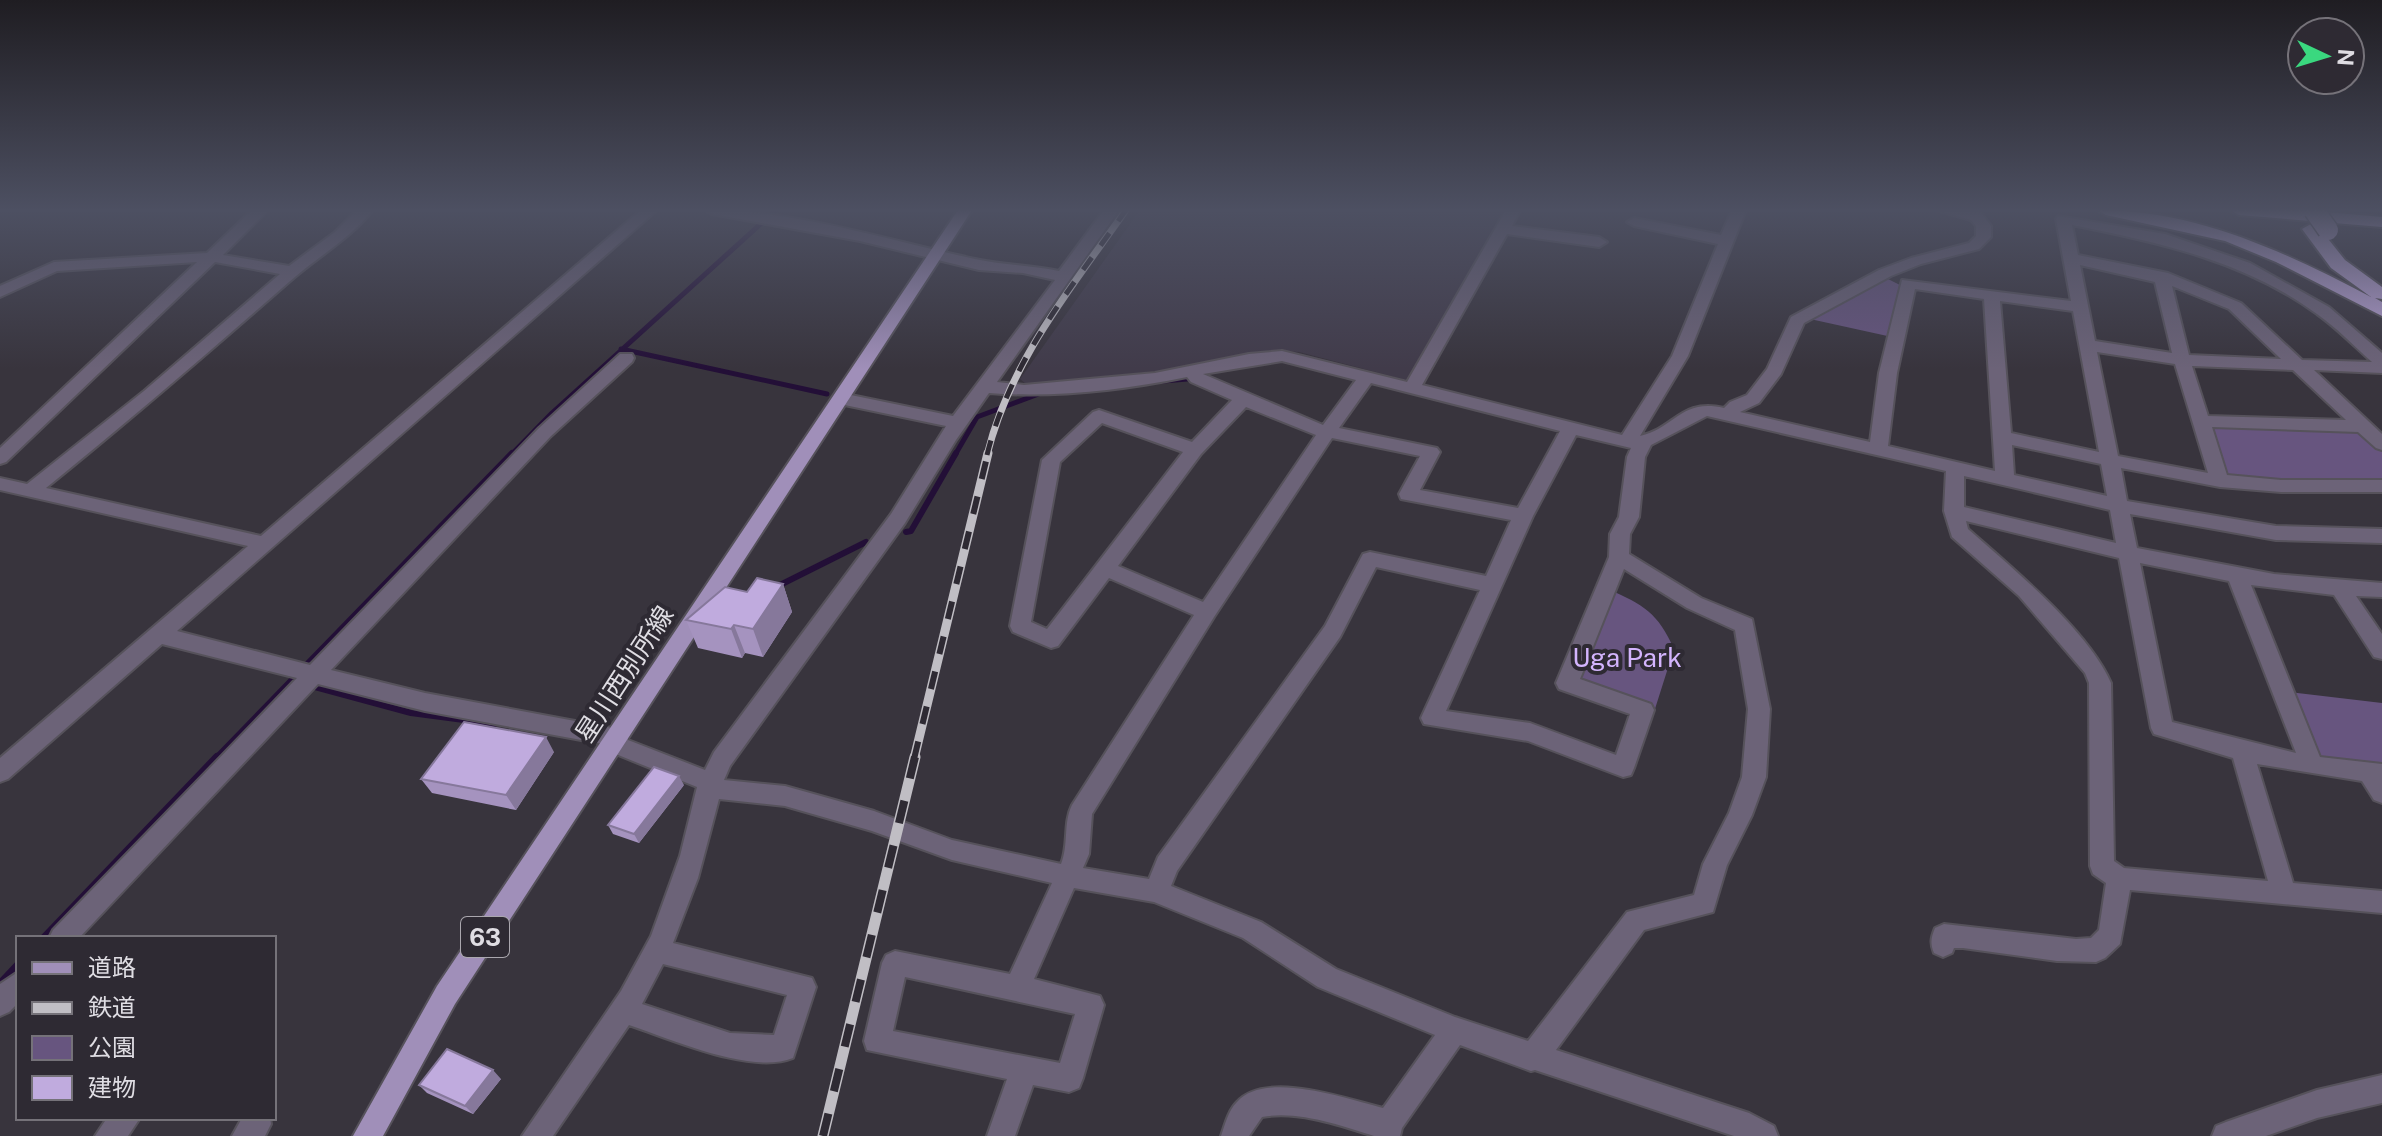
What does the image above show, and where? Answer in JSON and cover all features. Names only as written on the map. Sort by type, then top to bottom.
[{"type":"highway","points":[[2293,263],[2382,310]]},
{"type":"highway","points":[[2338,263],[2382,295]]},
{"type":"highway","points":[[2354,263],[2382,285]]},
{"type":"main road","name":"星川西別所線","points":[[367,1136],[446,995],[931,263]]},
{"type":"street","points":[[0,292],[54,267],[116,263]]},
{"type":"street","points":[[0,458],[204,263]]},
{"type":"street","points":[[245,263],[292,271]]},
{"type":"street","points":[[31,490],[150,395],[303,263]]},
{"type":"street","points":[[0,772],[588,263]]},
{"type":"street","points":[[970,263],[1023,268],[1065,277]]},
{"type":"street","points":[[536,1136],[625,1011],[658,951],[703,821],[708,785],[722,759],[893,527],[958,423],[1072,263]]},
{"type":"street","points":[[1412,388],[1483,263]]},
{"type":"street","points":[[1571,428],[1523,516],[1432,718],[1530,732],[1623,768],[1643,710],[1567,683],[1619,557],[1620,534],[1629,517],[1635,443],[1680,356],[1718,263]]},
{"type":"street","points":[[1728,415],[1736,406],[1753,399],[1775,370],[1797,320],[1885,273],[1911,263]]},
{"type":"street","points":[[2072,263],[2108,461],[2121,506],[2125,551],[2162,728],[2242,751],[2375,773],[2382,793]]},
{"type":"street","points":[[2096,263],[2162,276],[2206,291],[2235,306],[2382,444]]},
{"type":"street","points":[[2236,263],[2301,296],[2334,319],[2382,365]]},
{"type":"street","points":[[1885,273],[1908,283],[2078,307]]},
{"type":"street","points":[[2162,276],[2182,360],[2220,481]]},
{"type":"street","points":[[1878,450],[1888,373],[1908,283]]},
{"type":"street","points":[[1992,296],[2005,479]]},
{"type":"street","points":[[2087,345],[2182,360],[2298,366],[2382,365]]},
{"type":"street","points":[[986,387],[1024,390],[1192,372],[1249,359],[1282,356],[1635,443],[1665,435],[1694,412],[1707,410],[2121,506],[2276,533],[2382,536]]},
{"type":"street","points":[[64,936],[545,432],[626,358]]},
{"type":"street","points":[[1192,372],[1197,378],[1309,428],[1431,452],[1408,494],[1523,516]]},
{"type":"street","points":[[1017,988],[1077,854],[1080,812],[1207,612],[1367,376]]},
{"type":"street","points":[[841,399],[958,423]]},
{"type":"street","points":[[1195,450],[1099,416],[1051,460],[1020,626],[1051,640],[1195,450],[1243,399]]},
{"type":"street","points":[[2200,421],[2363,426]]},
{"type":"street","points":[[2001,437],[2108,461],[2220,481],[2281,486],[2382,486]]},
{"type":"street","points":[[1955,468],[1954,511],[1959,532],[2026,591],[2094,669],[2102,701],[2102,866],[2119,878],[2382,902]]},
{"type":"street","points":[[0,484],[263,543]]},
{"type":"street","points":[[1954,511],[2237,576],[2341,589],[2382,590]]},
{"type":"street","points":[[1531,1058],[1555,1031],[1636,920],[1704,904],[1715,864],[1740,815],[1754,777],[1759,709],[1745,625],[1694,603],[1619,557]]},
{"type":"street","points":[[1156,891],[1167,865],[1333,631],[1370,559],[1492,585]]},
{"type":"street","points":[[1107,569],[1207,612]]},
{"type":"street","points":[[2237,576],[2312,765]]},
{"type":"street","points":[[2341,589],[2382,651]]},
{"type":"street","points":[[159,635],[425,702],[616,741],[708,785],[785,796],[874,821],[952,850],[1068,876],[1156,891],[1252,930],[1327,978],[1454,1030],[1531,1058],[1749,1127],[1764,1136]]},
{"type":"street","points":[[2242,751],[2284,894]]},
{"type":"street","points":[[1943,945],[1944,936],[1974,935],[2041,950],[2096,950],[2111,936],[2119,878]]},
{"type":"street","points":[[625,1011],[730,1046],[783,1049],[803,987],[658,951]]},
{"type":"street","points":[[895,963],[1017,988],[1091,1005],[1069,1078],[877,1041],[895,963]]},
{"type":"street","points":[[0,1003],[16,986]]},
{"type":"street","points":[[1235,1136],[1242,1114],[1257,1103],[1277,1100],[1388,1130],[1454,1030]]},
{"type":"street","points":[[1001,1136],[1024,1070]]},
{"type":"street","points":[[2226,1136],[2317,1104],[2382,1089]]},
{"type":"street","points":[[109,1136],[124,1120]]},
{"type":"street","points":[[246,1136],[257,1124],[256,1120]]},
{"type":"shaded area","points":[[1102,263],[1476,263],[1410,381],[1299,352],[1274,350],[1186,368],[1026,384],[1020,379]]},
{"type":"green space","points":[[1886,278],[1900,285],[1892,337],[1810,319]]},
{"type":"green space","points":[[2211,427],[2361,431],[2382,450],[2382,482],[2279,482],[2226,477]]},
{"type":"green space","name":"Uga Park","points":[[1608,589],[1631,600],[1656,618],[1674,649],[1654,712],[1571,682]]},
{"type":"green space","points":[[2289,692],[2382,703],[2382,765],[2315,757]]},
{"type":"building","points":[[757,578],[783,584],[753,629],[734,625],[731,629],[686,620],[725,587],[747,592]]},
{"type":"building","points":[[464,722],[546,737],[506,795],[421,779]]},
{"type":"building","points":[[654,767],[679,776],[634,834],[608,825]]},
{"type":"building","points":[[447,1049],[493,1070],[465,1106],[419,1085]]},
{"type":"waterway","points":[[622,349],[718,263]]},
{"type":"waterway","points":[[511,455],[622,349]]},
{"type":"waterway","points":[[622,349],[827,394]]},
{"type":"waterway","points":[[1163,381],[1187,379]]},
{"type":"waterway","points":[[955,455],[977,417],[1044,392]]},
{"type":"waterway","points":[[215,759],[512,453]]},
{"type":"waterway","points":[[906,532],[911,531],[956,453]]},
{"type":"waterway","points":[[776,587],[866,542]]},
{"type":"waterway","points":[[594,721],[634,680]]},
{"type":"waterway","points":[[315,687],[411,713],[494,724]]},
{"type":"waterway","points":[[46,936],[217,757]]},
{"type":"waterway","points":[[0,984],[16,967]]},
{"type":"railway","points":[[987,455],[997,421],[1027,357],[1044,326],[1088,263]]},
{"type":"railway","points":[[914,759],[988,453]]},
{"type":"railway","points":[[823,1136],[915,757]]}]
